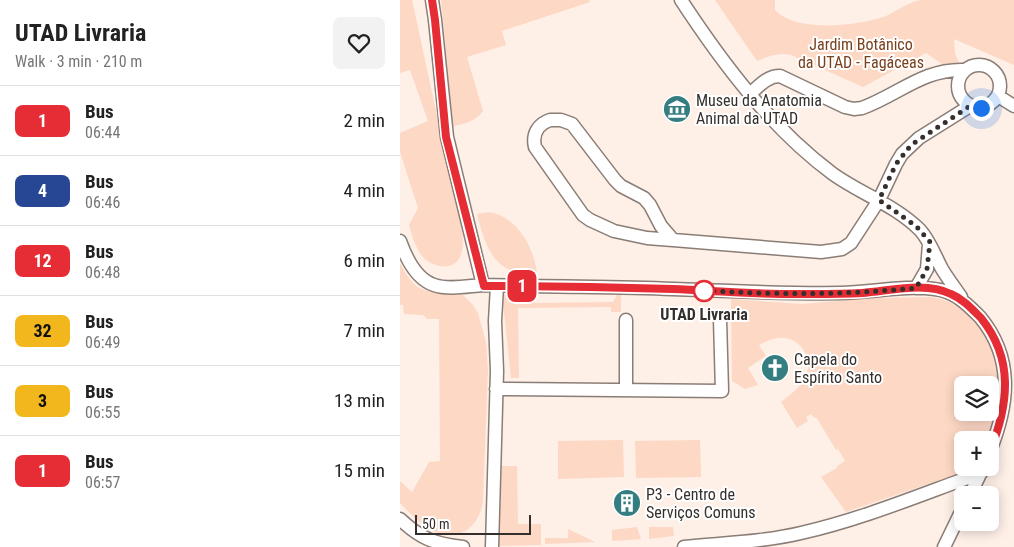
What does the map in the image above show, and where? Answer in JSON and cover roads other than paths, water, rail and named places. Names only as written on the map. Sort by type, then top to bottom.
[{"type":"street","points":[[432,0],[446,137],[490,286],[496,389],[492,547]]},
{"type":"street","points":[[681,0],[750,94],[783,129],[819,163],[842,179],[879,200],[916,226],[930,242],[944,272],[966,304]]},
{"type":"street","points":[[978,65],[992,69],[1000,81],[998,96],[988,106],[981,108],[970,106],[963,101],[957,88],[960,75],[971,66],[978,65]]},
{"type":"street","points":[[750,94],[765,80],[772,76],[780,76],[845,106],[862,108],[930,74],[946,70],[965,70]]},
{"type":"street","points":[[998,96],[1014,106]]},
{"type":"street","points":[[673,240],[661,226],[644,198],[628,190],[615,180],[572,124],[556,119],[540,125],[536,130],[534,141],[537,153],[583,215],[600,226],[647,238],[813,252],[836,251],[851,244],[879,200],[896,164],[911,145],[970,106]]},
{"type":"street","points":[[400,241],[413,268],[428,282],[436,286],[446,287],[672,289],[808,294],[860,293],[916,288],[941,290],[957,297],[966,304],[983,320],[995,336],[1008,378],[1007,402],[998,431]]},
{"type":"street","points":[[916,288],[927,269],[930,242]]},
{"type":"street","points":[[626,320],[626,390]]},
{"type":"street","points":[[496,389],[722,391],[720,320]]},
{"type":"street","points":[[684,547],[768,539],[799,533],[849,520],[966,476]]},
{"type":"street","points":[[400,519],[416,533],[433,542],[463,547]]},
{"type":"street","points":[[944,547],[954,526]]},
{"type":"place","name":"Museu da Anatomia Animal da UTAD","points":[[677,109]]},
{"type":"place","name":"UTAD Livraria","points":[[704,291]]},
{"type":"place","name":"Capela do Espírito Santo","points":[[775,368]]},
{"type":"place","name":"P3 - Centro de Serviços Comuns","points":[[627,503]]},
{"type":"park label","name":"Jardim Botânico da UTAD - Fagáceas","points":[[861,53]]}]
